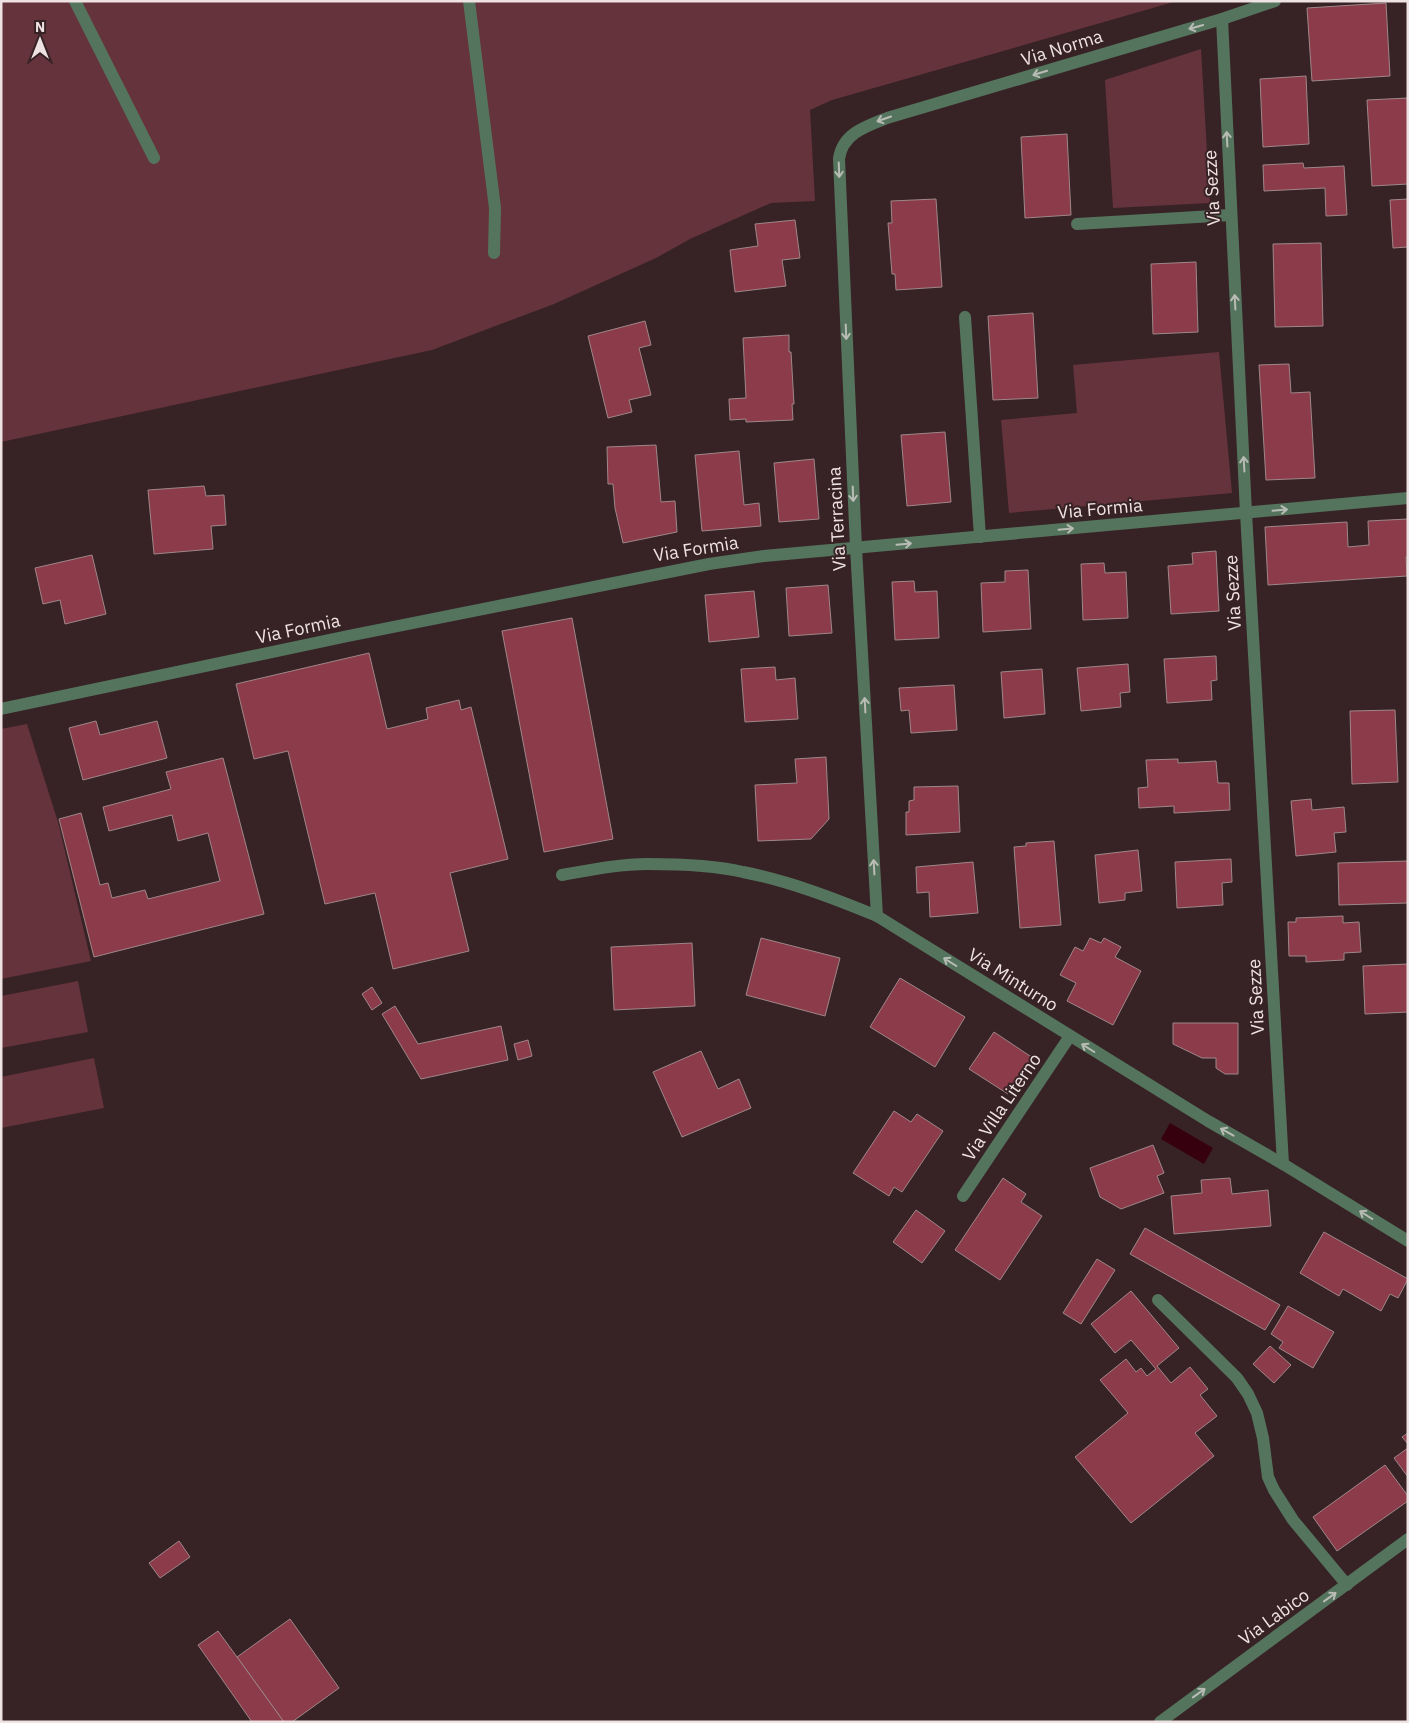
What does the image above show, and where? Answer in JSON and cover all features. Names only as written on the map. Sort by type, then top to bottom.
[{"type":"street","points":[[75,1],[154,158]]},
{"type":"street","points":[[469,1],[495,208],[494,252]]},
{"type":"street","name":"Via Norma","points":[[860,129],[887,118],[1222,20],[1275,1]]},
{"type":"street","name":"Via Sezze","points":[[1222,20],[1246,513],[1283,1164]]},
{"type":"street","name":"Via Terracina","points":[[860,129],[851,135],[842,146],[839,159],[856,548],[877,916]]},
{"type":"street","points":[[1077,224],[1231,214]]},
{"type":"street","points":[[965,317],[980,537]]},
{"type":"street","name":"Via Formia","points":[[1,709],[348,636],[675,570],[745,558],[1408,498]]},
{"type":"street","name":"Via Minturno","points":[[562,874],[610,866],[647,864],[693,865],[742,872],[793,885],[877,916],[1208,1121],[1283,1164],[1408,1241]]},
{"type":"street","name":"Via Villa Literno","points":[[963,1196],[1070,1036]]},
{"type":"street","points":[[1158,1300],[1245,1388],[1255,1407],[1261,1427],[1268,1477],[1274,1490],[1293,1520],[1347,1585]]},
{"type":"street","name":"Via Labico","points":[[1160,1722],[1408,1539]]},
{"type":"shaded area","points":[[1,1],[1177,1],[832,100],[810,110],[815,201],[771,203],[690,239],[656,258],[554,304],[432,350],[1,442]]},
{"type":"shaded area","points":[[1201,49],[1210,203],[1113,208],[1105,80]]},
{"type":"shaded area","points":[[1219,352],[1232,493],[1009,513],[1001,420],[1077,413],[1073,365]]},
{"type":"shaded area","points":[[27,724],[58,822],[91,961],[1,979],[1,729]]},
{"type":"shaded area","points":[[78,981],[88,1032],[1,1048],[1,996]]},
{"type":"shaded area","points":[[94,1058],[104,1108],[1,1128],[1,1077]]},
{"type":"shaded area","points":[[1170,1123],[1213,1148],[1204,1164],[1161,1139]]},
{"type":"building","points":[[1386,3],[1390,76],[1312,81],[1307,8]]},
{"type":"building","points":[[1306,76],[1309,144],[1263,147],[1260,79]]},
{"type":"building","points":[[1408,98],[1408,184],[1372,186],[1367,100]]},
{"type":"building","points":[[1067,134],[1071,215],[1025,218],[1021,137]]},
{"type":"building","points":[[1303,163],[1304,168],[1344,166],[1347,215],[1326,216],[1325,188],[1264,191],[1263,165]]},
{"type":"building","points":[[936,199],[942,287],[896,290],[895,274],[892,274],[888,223],[892,223],[891,201]]},
{"type":"building","points":[[1408,199],[1408,247],[1393,248],[1390,200]]},
{"type":"building","points":[[795,220],[800,258],[782,260],[786,286],[735,292],[730,250],[758,246],[755,224]]},
{"type":"building","points":[[1321,243],[1323,326],[1275,327],[1273,244]]},
{"type":"building","points":[[1196,262],[1198,332],[1153,334],[1151,264]]},
{"type":"building","points":[[1033,313],[1038,398],[993,400],[988,316]]},
{"type":"building","points":[[645,321],[651,345],[639,348],[651,395],[629,400],[632,412],[608,418],[588,336]]},
{"type":"building","points":[[789,335],[794,404],[792,404],[793,420],[746,422],[746,419],[730,420],[729,399],[746,398],[743,338]]},
{"type":"building","points":[[1289,364],[1291,393],[1310,392],[1315,478],[1266,480],[1259,365]]},
{"type":"building","points":[[945,432],[951,502],[907,506],[901,435]]},
{"type":"building","points":[[656,445],[661,502],[675,501],[677,532],[623,543],[615,508],[613,484],[608,484],[607,447]]},
{"type":"building","points":[[739,451],[744,505],[759,503],[761,526],[702,531],[695,455]]},
{"type":"building","points":[[814,459],[819,519],[779,522],[774,463]]},
{"type":"building","points":[[204,486],[206,496],[224,495],[226,525],[211,526],[213,549],[154,554],[148,490]]},
{"type":"building","points":[[1408,519],[1407,576],[1268,585],[1265,527],[1347,522],[1348,547],[1369,545],[1368,521]]},
{"type":"building","points":[[1216,551],[1219,611],[1171,614],[1168,566],[1193,564],[1192,553]]},
{"type":"building","points":[[92,555],[106,614],[65,624],[60,600],[43,604],[35,568]]},
{"type":"building","points":[[1104,563],[1105,573],[1126,572],[1128,618],[1083,620],[1081,564]]},
{"type":"building","points":[[1028,570],[1031,629],[983,632],[981,583],[1005,582],[1005,571]]},
{"type":"building","points":[[914,581],[915,592],[937,591],[939,638],[895,640],[892,582]]},
{"type":"building","points":[[828,585],[832,633],[789,636],[786,588]]},
{"type":"building","points":[[754,591],[759,637],[709,642],[705,595]]},
{"type":"building","points":[[572,618],[613,839],[544,852],[502,631]]},
{"type":"building","points":[[369,653],[387,729],[428,719],[426,708],[459,700],[461,710],[471,707],[508,859],[450,873],[469,951],[393,969],[375,893],[325,904],[288,751],[254,759],[236,684]]},
{"type":"building","points":[[1216,656],[1217,680],[1211,681],[1212,700],[1167,703],[1164,659]]},
{"type":"building","points":[[1128,664],[1130,692],[1120,693],[1121,707],[1081,711],[1077,668]]},
{"type":"building","points":[[775,667],[776,680],[795,678],[798,719],[745,722],[741,669]]},
{"type":"building","points":[[1042,669],[1045,714],[1004,718],[1001,672]]},
{"type":"building","points":[[954,685],[957,730],[911,733],[909,710],[901,711],[899,688]]},
{"type":"building","points":[[1395,710],[1398,782],[1352,784],[1350,711]]},
{"type":"building","points":[[96,721],[100,735],[157,721],[167,758],[83,780],[69,728]]},
{"type":"building","points":[[826,757],[829,819],[811,839],[758,841],[755,785],[797,783],[795,759]]},
{"type":"building","points":[[223,758],[264,914],[94,957],[59,819],[81,813],[100,885],[108,883],[112,898],[145,890],[148,899],[220,881],[208,833],[178,841],[172,815],[109,831],[103,807],[171,789],[166,772]]},
{"type":"building","points":[[1178,759],[1178,763],[1216,761],[1218,783],[1229,783],[1230,810],[1174,813],[1174,806],[1139,808],[1138,788],[1148,787],[1146,760]]},
{"type":"building","points":[[958,786],[960,832],[906,835],[906,812],[909,812],[909,801],[914,800],[914,787]]},
{"type":"building","points":[[1311,799],[1312,810],[1344,807],[1346,832],[1334,833],[1336,852],[1296,856],[1291,801]]},
{"type":"building","points":[[1054,841],[1061,925],[1020,928],[1014,847],[1026,846],[1026,843]]},
{"type":"building","points":[[1138,850],[1142,891],[1125,893],[1125,900],[1099,903],[1095,855]]},
{"type":"building","points":[[1231,859],[1232,882],[1222,883],[1223,905],[1177,908],[1175,862]]},
{"type":"building","points":[[1408,861],[1408,903],[1339,905],[1338,863]]},
{"type":"building","points":[[973,862],[978,913],[930,917],[929,892],[917,893],[916,867]]},
{"type":"building","points":[[1343,916],[1343,923],[1359,922],[1361,952],[1344,953],[1344,960],[1306,962],[1306,956],[1289,956],[1288,922],[1296,922],[1296,918]]},
{"type":"building","points":[[761,938],[840,958],[825,1016],[746,995]]},
{"type":"building","points":[[1090,938],[1101,943],[1104,938],[1121,947],[1115,957],[1141,971],[1113,1025],[1067,1001],[1076,983],[1060,975],[1075,947],[1083,951]]},
{"type":"building","points":[[692,943],[695,1006],[614,1010],[611,947]]},
{"type":"building","points":[[1408,964],[1408,1012],[1365,1014],[1363,966]]},
{"type":"building","points":[[900,978],[965,1017],[935,1067],[870,1027]]},
{"type":"building","points":[[372,987],[382,1003],[372,1010],[362,994]]},
{"type":"building","points":[[395,1006],[418,1044],[501,1026],[508,1060],[421,1079],[382,1014]]},
{"type":"building","points":[[1173,1023],[1238,1023],[1238,1074],[1225,1074],[1216,1068],[1216,1058],[1202,1058],[1173,1044]]},
{"type":"building","points":[[994,1032],[1033,1058],[1008,1094],[969,1069]]},
{"type":"building","points":[[528,1040],[532,1056],[518,1060],[514,1044]]},
{"type":"building","points":[[701,1051],[718,1089],[739,1079],[751,1108],[682,1137],[653,1072]]},
{"type":"building","points":[[894,1111],[911,1122],[917,1114],[943,1131],[902,1192],[894,1187],[889,1196],[853,1173]]},
{"type":"building","points":[[1153,1145],[1164,1173],[1157,1176],[1164,1193],[1121,1209],[1100,1197],[1090,1168]]},
{"type":"building","points":[[1003,1178],[1026,1194],[1021,1202],[1042,1216],[1000,1280],[955,1250]]},
{"type":"building","points":[[1230,1178],[1232,1194],[1268,1190],[1271,1226],[1174,1234],[1171,1196],[1202,1193],[1201,1180]]},
{"type":"building","points":[[916,1210],[945,1231],[922,1263],[893,1242]]},
{"type":"building","points":[[1145,1228],[1280,1305],[1265,1330],[1130,1254]]},
{"type":"building","points":[[1324,1232],[1408,1279],[1398,1298],[1390,1294],[1381,1311],[1343,1289],[1339,1296],[1300,1273]]},
{"type":"building","points":[[1097,1259],[1115,1270],[1081,1324],[1063,1313]]},
{"type":"building","points":[[1131,1291],[1179,1348],[1157,1366],[1171,1383],[1190,1367],[1208,1389],[1200,1395],[1217,1416],[1195,1433],[1214,1456],[1131,1523],[1075,1457],[1128,1413],[1100,1380],[1126,1359],[1136,1372],[1141,1368],[1147,1376],[1156,1369],[1131,1340],[1115,1353],[1091,1324]]},
{"type":"building","points":[[1288,1306],[1334,1332],[1313,1368],[1279,1348],[1283,1342],[1271,1334]]},
{"type":"building","points":[[1270,1346],[1291,1365],[1274,1383],[1253,1364]]},
{"type":"building","points":[[1408,1433],[1408,1444],[1402,1437]]},
{"type":"building","points":[[1408,1448],[1408,1477],[1394,1458]]},
{"type":"building","points":[[1385,1465],[1408,1496],[1408,1501],[1337,1551],[1313,1517]]},
{"type":"building","points":[[179,1541],[190,1557],[160,1578],[149,1563]]},
{"type":"building","points":[[290,1619],[339,1688],[292,1722],[284,1722],[237,1657]]},
{"type":"building","points":[[218,1631],[284,1722],[252,1722],[198,1645]]}]
